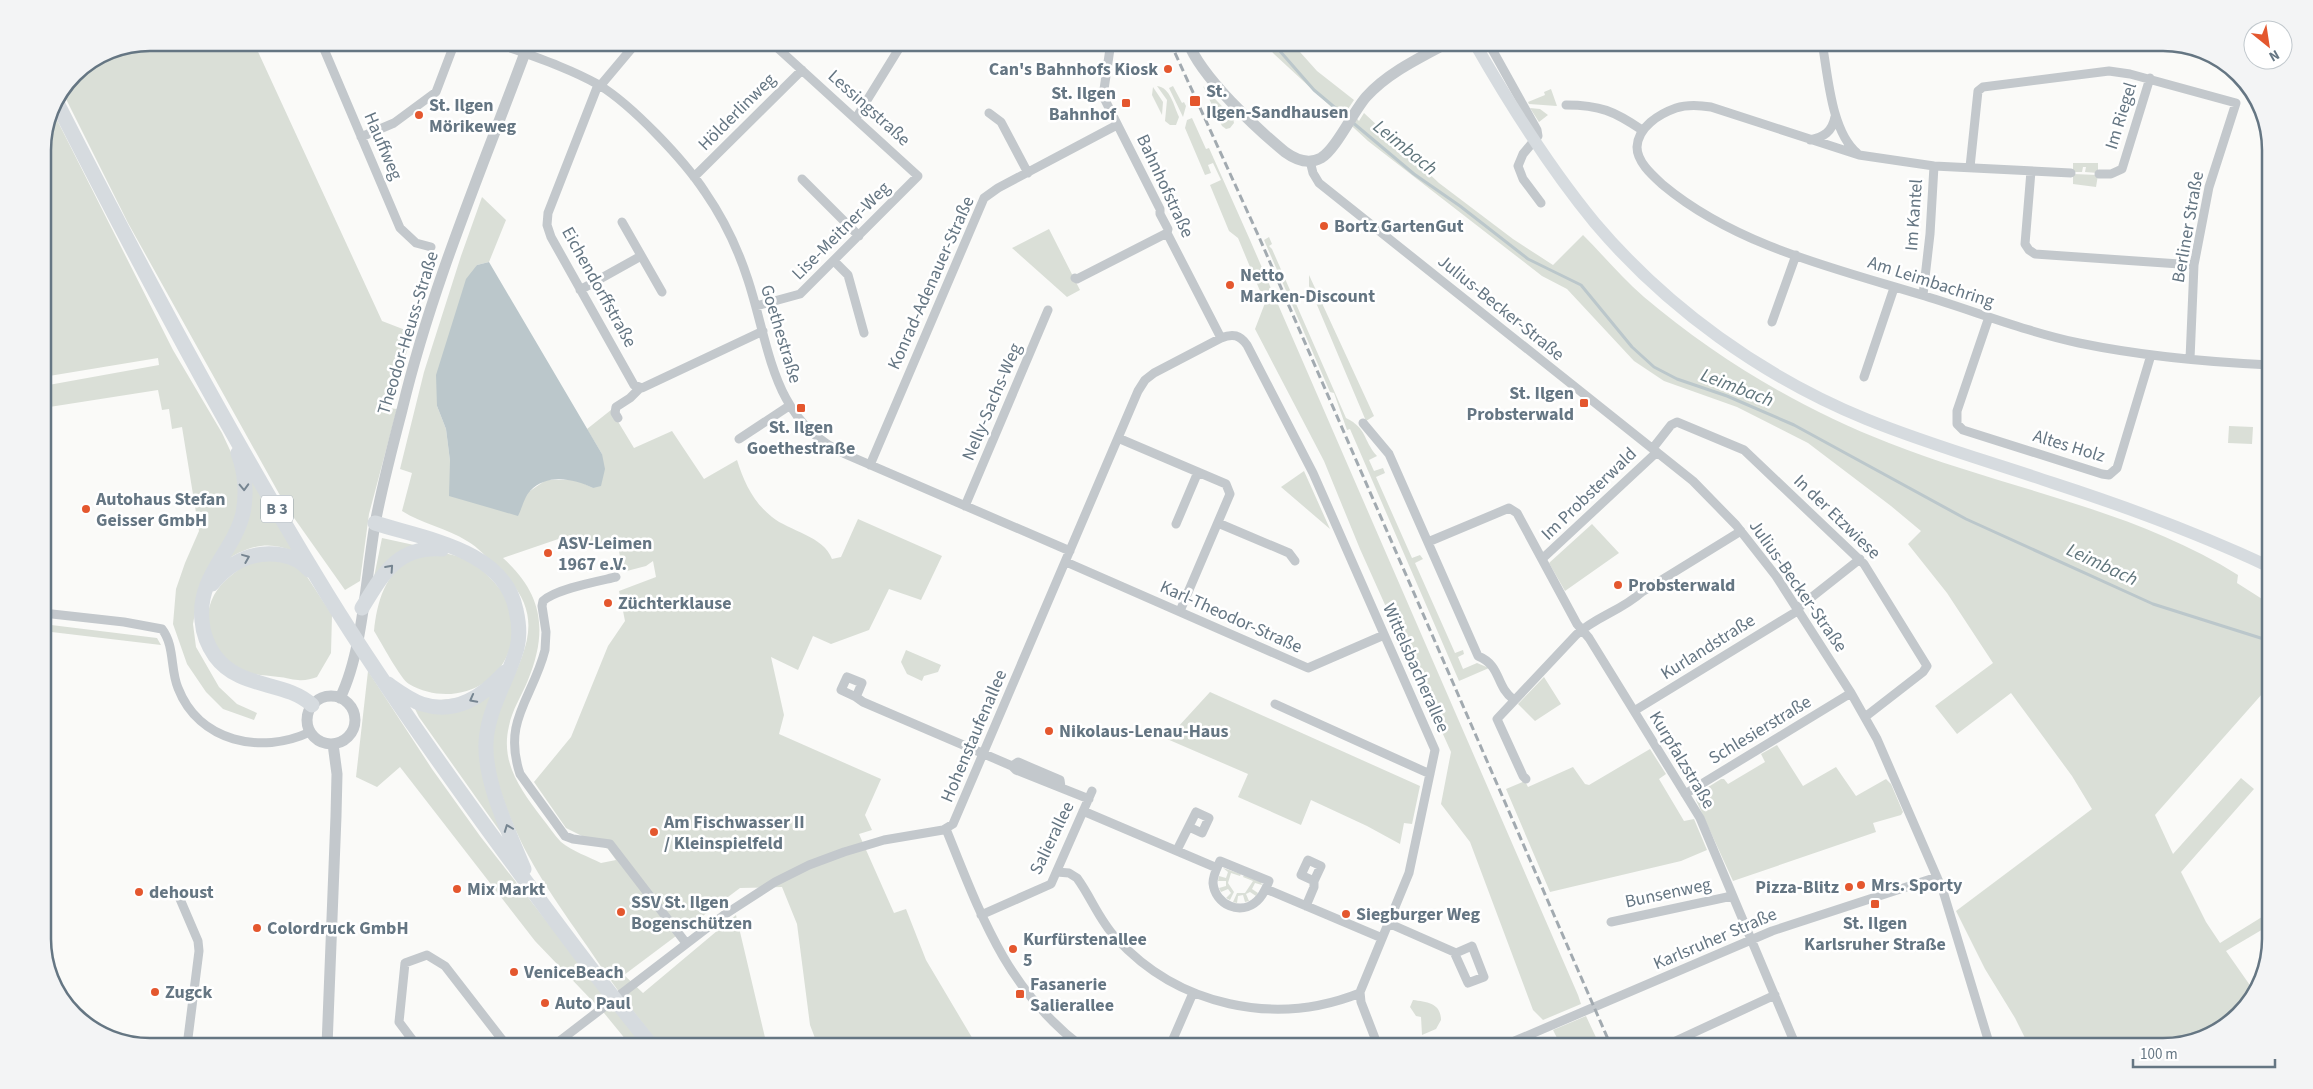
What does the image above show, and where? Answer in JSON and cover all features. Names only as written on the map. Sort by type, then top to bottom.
[{"type":"main road","points":[[1479,51],[1516,114],[1546,159],[1595,223],[1670,299],[1747,356],[1822,400],[1903,434],[2054,483],[2138,513],[2232,549],[2262,563]]},
{"type":"main road","name":"B 3","points":[[60,109],[211,394],[328,595],[381,678],[532,890],[600,981],[616,1006],[645,1038]]},
{"type":"main road","points":[[228,423],[242,462],[245,489],[242,514],[210,577],[201,604],[204,634],[215,656],[230,671],[254,683],[295,694],[304,698],[312,705]]},
{"type":"main road","points":[[375,523],[464,551],[490,567],[505,584],[513,600],[519,622],[518,645],[492,712],[487,730],[486,756],[501,811],[532,890]]},
{"type":"main road","points":[[362,608],[380,580],[399,559],[424,548],[464,551]]},
{"type":"main road","points":[[201,604],[211,586],[223,571],[255,554],[273,553],[290,556],[304,564],[328,595]]},
{"type":"main road","points":[[381,678],[422,704],[454,707],[483,694],[509,667]]},
{"type":"street","name":"Hauffweg","points":[[325,51],[400,228],[416,243],[431,247]]},
{"type":"street","points":[[361,137],[394,123],[436,92],[452,51]]},
{"type":"street","name":"Theodor-Heuss-Straße","points":[[340,698],[346,686],[356,643],[375,523],[402,408],[430,314],[525,51]]},
{"type":"street","name":"Goethestraße","points":[[532,51],[599,85],[630,110],[663,141],[694,177],[715,208],[733,243],[756,306],[774,374],[789,406],[808,429],[838,451],[1070,551]]},
{"type":"street","name":"Eichendorffstraße","points":[[629,51],[599,85],[584,117],[547,219],[551,237],[634,385],[639,389]]},
{"type":"street","name":"Lessingstraße","points":[[781,51],[916,172],[918,176],[915,180]]},
{"type":"street","points":[[856,118],[897,51]]},
{"type":"street","name":"Bahnhofstraße","points":[[1110,51],[1103,96],[1160,209],[1160,214],[1168,228],[1167,233],[1221,338]]},
{"type":"street","points":[[1193,51],[1204,71],[1255,124],[1289,155],[1301,160],[1310,161],[1326,154],[1355,112],[1377,86],[1433,51]]},
{"type":"street","points":[[1493,51],[1538,130],[1538,136],[1523,154],[1518,166],[1523,179],[1541,203]]},
{"type":"street","points":[[1824,51],[1836,115],[1846,143],[1859,155]]},
{"type":"street","name":"Hölderlinweg","points":[[694,177],[802,70]]},
{"type":"street","points":[[1970,167],[1978,90],[2109,72],[2150,78]]},
{"type":"street","name":"Berliner Straße","points":[[2150,78],[2236,103],[2209,187],[2194,265],[2190,359]]},
{"type":"street","name":"Im Riegel","points":[[2099,174],[2111,174],[2122,169],[2150,78]]},
{"type":"street","points":[[1566,105],[1605,108],[1642,130],[1676,108],[1694,104],[1711,107],[1859,155],[1934,166],[2071,173]]},
{"type":"street","points":[[989,113],[1001,122],[1028,172]]},
{"type":"street","points":[[1810,140],[1830,132],[1836,115]]},
{"type":"street","name":"Konrad-Adenauer-Straße","points":[[870,465],[979,207],[992,191],[1117,125]]},
{"type":"street","name":"Am Leimbachring","points":[[1642,130],[1638,140],[1638,151],[1642,162],[1654,176],[1675,194],[1698,210],[1744,234],[1796,255],[2034,332],[2151,356],[2262,364]]},
{"type":"street","name":"Julius-Becker-Straße","points":[[1310,161],[1318,183],[1655,450],[1704,491],[1741,532],[1799,609],[1851,693],[1890,764],[1938,878],[1988,1038]]},
{"type":"street","name":"Im Kantel","points":[[1923,295],[1930,234],[1934,166]]},
{"type":"street","points":[[2031,171],[2026,244],[2029,250],[2035,254],[2194,265]]},
{"type":"street","points":[[802,179],[859,236]]},
{"type":"street","name":"Lise-Meitner-Weg","points":[[756,306],[800,294],[915,180]]},
{"type":"street","points":[[622,222],[662,292]]},
{"type":"street","points":[[1075,278],[1078,279],[1167,233]]},
{"type":"street","points":[[1772,322],[1796,255]]},
{"type":"street","points":[[580,290],[641,256]]},
{"type":"street","points":[[834,261],[848,276],[864,333]]},
{"type":"street","points":[[1864,377],[1894,288]]},
{"type":"street","name":"Nelly-Sachs-Weg","points":[[965,506],[1048,310]]},
{"type":"street","name":"Altes Holz","points":[[1988,317],[1957,411],[1957,424],[1963,430],[2109,475],[2117,468],[2151,356]]},
{"type":"street","points":[[618,418],[615,412],[616,407],[630,398],[639,389],[763,331]]},
{"type":"street","name":"Wittelsbacherallee","points":[[1221,338],[1233,334],[1239,336],[1248,345],[1313,473],[1435,750],[1409,874],[1360,993]]},
{"type":"street","name":"Hohenstaufenallee","points":[[566,1038],[616,1006],[686,943],[748,898],[810,865],[844,852],[884,840],[946,829],[956,820],[1138,391],[1148,377],[1221,338]]},
{"type":"street","points":[[739,439],[789,406]]},
{"type":"street","name":"In der Etzwiese","points":[[1655,450],[1671,425],[1679,422],[1741,449],[1860,559],[1871,572],[1927,664],[1923,672],[1865,717]]},
{"type":"street","points":[[1363,423],[1389,454],[1478,656],[1491,663],[1504,690],[1514,700]]},
{"type":"street","points":[[1118,438],[1226,484],[1230,494],[1180,611]]},
{"type":"street","name":"Im Probsterwald","points":[[1542,559],[1655,450]]},
{"type":"street","points":[[1176,524],[1198,472]]},
{"type":"street","name":"Kurpfalzstraße","points":[[1428,542],[1509,508],[1514,510],[1520,517],[1576,622],[1700,818],[1793,1038]]},
{"type":"street","points":[[1218,523],[1289,553],[1295,561]]},
{"type":"street","points":[[1526,779],[1497,718],[1582,629],[1613,613],[1642,592],[1741,532]]},
{"type":"street","name":"Kurlandstraße","points":[[1634,712],[1799,609],[1860,559]]},
{"type":"street","name":"Karl-Theodor-Straße","points":[[1066,562],[1308,668],[1384,635]]},
{"type":"street","points":[[616,577],[578,586],[550,596],[543,601],[546,637],[545,650],[517,720],[514,739],[517,765],[520,774],[562,832],[573,839],[610,844],[686,943]]},
{"type":"street","points":[[51,614],[124,622],[162,629],[170,646],[178,688],[186,704],[198,719],[214,732],[238,742],[281,743],[310,732]]},
{"type":"street","name":"Schlesierstraße","points":[[1685,794],[1851,693]]},
{"type":"street","points":[[325,697],[340,698],[352,708],[355,724],[348,738],[333,744],[322,743],[310,732],[307,718],[312,705],[325,697]]},
{"type":"street","points":[[856,697],[863,702],[984,754]]},
{"type":"street","points":[[1275,704],[1430,774]]},
{"type":"street","points":[[327,1038],[336,816],[336,774],[333,744]]},
{"type":"street","name":"Salierallee","points":[[981,914],[1046,888],[1052,883],[1090,795],[1062,787],[1060,780],[1018,762],[1012,766],[984,754]]},
{"type":"street","points":[[1083,811],[1217,868]]},
{"type":"street","points":[[1177,850],[1185,830],[1189,827]]},
{"type":"street","points":[[946,829],[981,914],[1001,956],[1044,1014],[1072,1038]]},
{"type":"street","points":[[1220,861],[1269,881],[1266,888],[1261,898],[1252,905],[1242,908],[1228,906],[1221,900],[1215,891],[1213,881],[1220,861]]},
{"type":"street","points":[[1058,872],[1069,873],[1078,879],[1108,928],[1133,955],[1163,978],[1192,993],[1234,1006],[1272,1010],[1296,1009],[1327,1004],[1360,993],[1361,1002],[1375,1038]]},
{"type":"street","name":"Karlsruher Straße","points":[[1522,1038],[1751,940],[1938,878]]},
{"type":"street","points":[[1306,906],[1314,887],[1314,881]]},
{"type":"street","points":[[1266,888],[1382,938]]},
{"type":"street","name":"Bunsenweg","points":[[1611,922],[1732,896]]},
{"type":"street","points":[[180,899],[198,941],[199,952],[189,1038]]},
{"type":"street","points":[[1388,923],[1456,953]]},
{"type":"street","points":[[411,1038],[399,1022],[405,963],[427,955],[445,966],[502,1038]]},
{"type":"street","points":[[1173,1038],[1192,993]]},
{"type":"street","points":[[1682,1038],[1774,995]]},
{"type":"shaded area","points":[[150,51],[258,51],[382,321],[413,333],[388,408],[397,409],[369,514],[360,581],[345,590],[287,508],[128,223],[66,99],[68,95],[80,80],[95,68],[118,56]]},
{"type":"shaded area","points":[[1271,51],[1299,51],[1317,71],[1354,100],[1348,109],[1359,121],[1364,113],[1439,183],[1513,239],[1553,265],[1583,235],[1636,290],[1700,341],[1760,380],[1792,398],[1889,443],[1978,474],[2112,516],[2155,533],[2197,552],[2238,575],[2237,583],[2262,599],[2262,694],[2155,815],[2173,854],[2241,778],[2254,789],[2181,872],[2206,922],[2220,943],[2262,917],[2262,930],[2226,951],[2250,985],[2233,1009],[2212,1025],[2176,1037],[2025,1038],[1985,969],[1956,911],[2092,809],[2072,776],[2011,693],[1957,734],[1935,706],[1993,663],[1947,593],[1908,544],[1921,531],[1808,443],[1737,407],[1664,381],[1634,361],[1567,289],[1542,276],[1368,141]]},
{"type":"shaded area","points":[[1157,86],[1165,90],[1171,98],[1179,117],[1176,125],[1170,125],[1165,121],[1167,100]]},
{"type":"shaded area","points":[[1173,86],[1182,103],[1184,102],[1186,106],[1183,117],[1169,88]]},
{"type":"shaded area","points":[[1203,86],[1233,118],[1234,123],[1230,128],[1226,129],[1222,126]]},
{"type":"shaded area","points":[[1153,87],[1163,102],[1162,115],[1152,95]]},
{"type":"shaded area","points":[[1551,89],[1557,106],[1529,104],[1528,102],[1545,95],[1544,92]]},
{"type":"shaded area","points":[[1530,108],[1540,109],[1548,115],[1539,122]]},
{"type":"shaded area","points":[[56,118],[173,350],[222,433],[236,463],[241,493],[238,514],[198,596],[193,624],[196,647],[219,687],[237,704],[257,713],[254,720],[223,709],[206,692],[187,664],[173,624],[176,589],[199,531],[182,427],[172,429],[169,409],[162,410],[158,390],[51,407],[51,385],[159,365],[158,358],[51,376],[51,143]]},
{"type":"shaded area","points":[[1192,118],[1206,149],[1209,148],[1250,240],[1578,995],[1581,1004],[1543,1020],[1533,1010],[1470,842],[1441,804],[1451,752],[1360,549],[1324,461],[1255,329],[1265,303],[1238,238],[1229,231],[1210,185],[1221,180],[1213,163],[1208,165],[1211,173],[1205,175],[1185,128],[1187,120]]},
{"type":"shaded area","points":[[2073,163],[2098,163],[2098,173],[2085,172],[2086,167],[2083,167],[2082,172],[2073,172]]},
{"type":"shaded area","points":[[2073,174],[2098,175],[2096,187],[2073,184]]},
{"type":"shaded area","points":[[482,197],[506,220],[489,262],[477,265],[437,406],[446,429],[451,487],[530,491],[546,480],[577,480],[593,488],[602,454],[587,429],[611,410],[634,448],[672,431],[704,479],[737,460],[750,491],[765,511],[779,522],[814,539],[828,551],[832,559],[841,557],[858,519],[942,556],[921,600],[889,589],[869,630],[831,644],[813,636],[798,670],[771,657],[784,715],[779,734],[881,779],[865,815],[872,830],[859,834],[894,913],[906,909],[926,960],[972,1038],[815,1038],[810,1025],[797,924],[782,887],[740,888],[624,975],[643,993],[736,915],[765,1038],[654,1038],[641,1022],[551,894],[530,859],[512,822],[495,773],[493,735],[496,720],[523,655],[527,637],[528,620],[524,603],[514,585],[475,546],[402,511],[412,473],[400,469],[424,372]],"holes":[[[570,535],[579,550],[617,541],[623,572],[646,566],[653,561],[656,577],[619,591],[625,621],[608,646],[571,737],[534,782],[566,828],[608,849],[616,860],[601,863],[570,848],[558,839],[534,808],[520,786],[510,764],[507,752],[510,720],[534,662],[539,629],[538,614],[527,585],[503,558]]]},
{"type":"shaded area","points":[[1049,229],[1080,290],[1067,297],[1012,248]]},
{"type":"shaded area","points":[[1269,237],[1272,244],[1269,246],[1272,249],[1346,418],[1362,430],[1377,456],[1369,460],[1374,471],[1383,468],[1385,473],[1376,477],[1412,558],[1420,555],[1423,559],[1415,563],[1455,653],[1463,650],[1464,654],[1458,657],[1463,669],[1477,663],[1489,668],[1459,681],[1350,429],[1347,430],[1334,393],[1330,392],[1264,240]]},
{"type":"shaded area","points":[[489,262],[602,454],[605,469],[601,486],[593,488],[578,482],[561,479],[537,485],[528,493],[518,516],[449,496],[450,461],[446,429],[437,406],[436,375],[466,279],[477,265]]},
{"type":"shaded area","points":[[1309,275],[1374,416],[1366,421],[1309,286]]},
{"type":"shaded area","points":[[2229,426],[2253,427],[2252,444],[2228,443]]},
{"type":"shaded area","points":[[1304,471],[1330,529],[1281,487]]},
{"type":"shaded area","points":[[250,477],[294,552],[275,546],[257,547],[239,553],[222,563]]},
{"type":"shaded area","points":[[1592,524],[1619,553],[1565,591],[1549,563]]},
{"type":"shaded area","points":[[382,538],[414,545],[374,577]]},
{"type":"shaded area","points":[[435,552],[460,557],[480,568],[504,594],[511,606],[514,618],[514,631],[505,660],[496,672],[471,690],[440,694],[424,691],[409,684],[396,668],[374,631],[380,599],[395,572],[412,558]]},
{"type":"shaded area","points":[[279,558],[302,569],[332,615],[331,653],[317,677],[295,680],[247,672],[229,661],[218,650],[212,637],[208,624],[209,611],[213,598],[221,585],[248,563]]},
{"type":"shaded area","points":[[51,625],[157,638],[161,645],[51,632]]},
{"type":"shaded area","points":[[906,650],[941,665],[938,672],[924,676],[922,681],[907,674],[901,662]]},
{"type":"shaded area","points":[[368,671],[432,769],[480,836],[638,1038],[624,1038],[604,1013],[535,941],[400,767],[377,787],[356,777]]},
{"type":"shaded area","points":[[1544,677],[1561,704],[1535,721],[1518,704]]},
{"type":"shaded area","points":[[1210,692],[1420,786],[1412,824],[1404,823],[1400,844],[1367,826],[1311,800],[1301,825],[1238,797],[1248,774],[1167,739]]},
{"type":"shaded area","points":[[495,694],[481,731],[509,844],[419,717],[412,703]]},
{"type":"shaded area","points":[[1777,745],[1803,786],[1836,767],[1856,796],[1886,779],[1891,784],[1903,812],[1901,815],[1873,823],[1876,832],[1733,881],[1696,800],[1697,794],[1721,779],[1724,779],[1728,784],[1765,762],[1761,754]]},
{"type":"shaded area","points":[[1650,749],[1666,774],[1659,779],[1684,821],[1694,819],[1707,850],[1681,861],[1550,892],[1506,789],[1525,781],[1528,787],[1573,767],[1585,784],[1589,785]]},
{"type":"shaded area","points":[[1223,868],[1241,874],[1240,876],[1231,873],[1228,883],[1234,892],[1230,900],[1226,898],[1231,893],[1228,889],[1221,892],[1219,888],[1226,886],[1226,881],[1218,881],[1219,876],[1226,878],[1228,872]]},
{"type":"shaded area","points":[[1244,875],[1261,882],[1262,885],[1255,883],[1252,889],[1258,893],[1256,896],[1250,892],[1246,894],[1249,901],[1245,902],[1243,895],[1238,896],[1237,903],[1233,902],[1237,893],[1245,893],[1253,881],[1243,877]]},
{"type":"shaded area","points":[[1413,1000],[1432,1004],[1439,1010],[1441,1020],[1436,1029],[1422,1035],[1421,1017],[1416,1016],[1410,1007]]},
{"type":"shaded area","points":[[1586,1016],[1596,1038],[1557,1038],[1553,1030]]},
{"type":"waterway","name":"Leimbach","points":[[1280,51],[1314,90],[1414,174],[1460,206],[1528,259],[1581,285],[1632,347],[1654,367],[1677,379],[1727,396],[1794,425],[1966,519],[2153,604],[2262,638]]},
{"type":"railway","points":[[1174,51],[1259,237],[1608,1038]]},
{"type":"place","name":"Can's Bahnhofs Kiosk","points":[[1168,69]]},
{"type":"place","name":"St. Ilgen-Sandhausen","points":[[1195,101]]},
{"type":"place","name":"St. Ilgen Bahnhof","points":[[1126,103]]},
{"type":"place","name":"St. Ilgen Mörikeweg","points":[[419,115]]},
{"type":"place","name":"Bortz GartenGut","points":[[1324,226]]},
{"type":"place","name":"Netto Marken-Discount","points":[[1230,285]]},
{"type":"place","name":"St. Ilgen Probsterwald","points":[[1584,403]]},
{"type":"place","name":"St. Ilgen Goethestraße","points":[[801,408]]},
{"type":"place","name":"Autohaus Stefan Geisser GmbH","points":[[86,509]]},
{"type":"place","name":"ASV-Leimen 1967 e.V.","points":[[548,553]]},
{"type":"place","name":"Probsterwald","points":[[1618,585]]},
{"type":"place","name":"Züchterklause","points":[[608,603]]},
{"type":"place","name":"Nikolaus-Lenau-Haus","points":[[1049,731]]},
{"type":"place","name":"Am Fischwasser II / Kleinspielfeld","points":[[654,832]]},
{"type":"place","name":"Mrs. Sporty","points":[[1861,885]]},
{"type":"place","name":"Pizza-Blitz","points":[[1849,887]]},
{"type":"place","name":"Mix Markt","points":[[457,889]]},
{"type":"place","name":"dehoust","points":[[139,892]]},
{"type":"place","name":"St. Ilgen Karlsruher Straße","points":[[1875,904]]},
{"type":"place","name":"SSV St. Ilgen Bogenschützen","points":[[621,912]]},
{"type":"place","name":"Siegburger Weg","points":[[1346,914]]},
{"type":"place","name":"Colordruck GmbH","points":[[257,928]]},
{"type":"place","name":"Kurfürstenallee 5","points":[[1013,949]]},
{"type":"place","name":"VeniceBeach","points":[[514,972]]},
{"type":"place","name":"Zugck","points":[[155,992]]},
{"type":"place","name":"Fasanerie Salierallee","points":[[1020,994]]},
{"type":"place","name":"Auto Paul","points":[[545,1003]]}]
